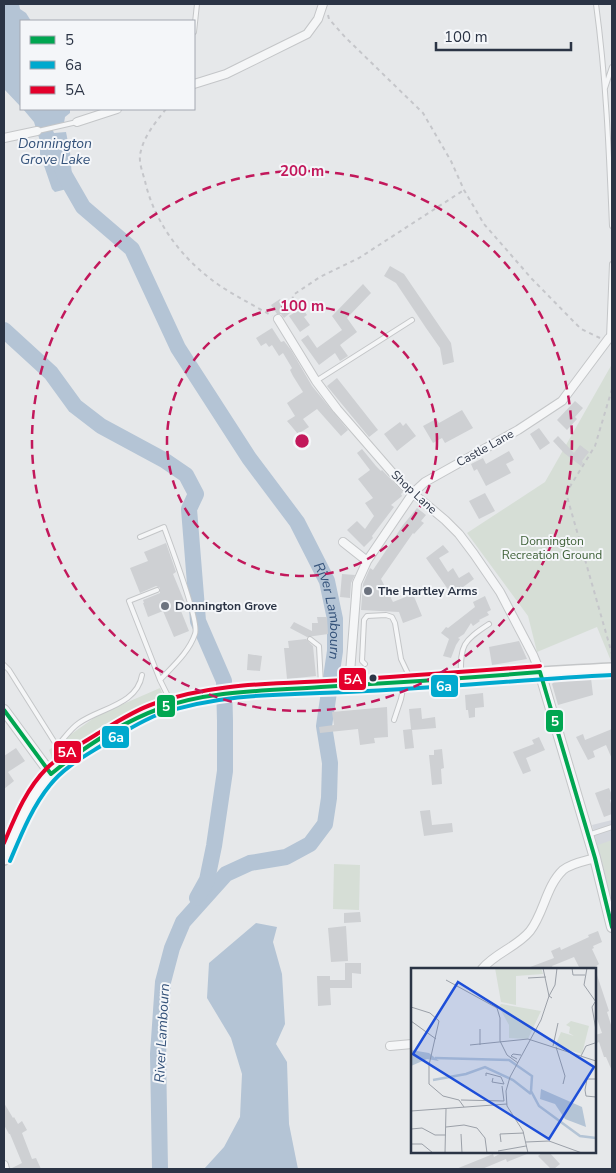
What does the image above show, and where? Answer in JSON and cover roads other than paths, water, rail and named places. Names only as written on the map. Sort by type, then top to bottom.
[{"type":"main road","points":[[4,859],[24,815],[50,774],[85,748],[122,726],[145,714],[172,704],[200,697],[233,693],[540,672],[612,669]]},
{"type":"street","points":[[195,84],[226,74],[307,34],[325,8]]},
{"type":"street","points":[[77,122],[114,110]]},
{"type":"street","points":[[4,138],[37,131]]},
{"type":"street","name":"Shop Lane","points":[[278,319],[316,381],[343,416],[403,485],[459,534],[474,554],[500,592],[534,655],[540,672]]},
{"type":"street","name":"Castle Lane","points":[[343,686],[357,583],[367,561],[413,493],[425,482],[518,430],[562,401],[609,338]]},
{"type":"street","points":[[343,542],[367,561]]},
{"type":"street","points":[[540,672],[595,858],[612,927]]},
{"type":"street","points":[[4,710],[50,774]]},
{"type":"street","points":[[483,968],[490,960],[517,943],[529,932],[538,919],[555,880],[564,869],[573,864],[595,858]]},
{"type":"street","points":[[390,1046],[411,1044]]},
{"type":"street","points":[[4,1164],[6,1169]]},
{"type":"lane","points":[[195,23],[197,4]]},
{"type":"lane","points":[[596,4],[604,90],[612,226]]},
{"type":"lane","points":[[604,90],[612,66]]},
{"type":"lane","points":[[37,131],[77,122]]},
{"type":"lane","points":[[609,338],[612,264]]},
{"type":"lane","points":[[316,381],[412,320]]},
{"type":"lane","points":[[140,537],[164,527],[194,616],[196,632],[186,652],[160,680]]},
{"type":"lane","points":[[157,590],[129,601],[160,680],[172,704]]},
{"type":"lane","points":[[365,664],[362,661],[364,620],[367,616],[386,615],[392,617],[395,623],[401,659],[409,674],[408,682],[394,720]]},
{"type":"lane","points":[[461,678],[461,657],[464,646],[474,634],[489,624]]},
{"type":"lane","points":[[310,640],[319,646],[323,687]]},
{"type":"lane","points":[[4,665],[57,746],[78,723],[133,695],[140,685],[142,676]]},
{"type":"lane","points":[[588,835],[612,827]]},
{"type":"water","name":"Donnington Grove Lake","points":[[4,4],[19,4],[20,9],[26,13],[30,20],[20,20],[20,106],[4,89]]},
{"type":"water","name":"Donnington Grove Lake","points":[[24,110],[70,110],[70,113],[65,117],[64,123],[51,126],[54,133],[66,132],[72,177],[67,189],[55,192],[52,189],[40,154],[40,141],[34,122]]},
{"type":"water","points":[[256,923],[277,927],[273,942],[282,974],[285,1024],[276,1044],[287,1062],[289,1124],[298,1169],[204,1169],[224,1147],[240,1117],[242,1074],[231,1038],[207,998],[209,963]]},
{"type":"waterway","name":"River Lambourn","points":[[61,164],[64,174],[83,207],[132,249],[178,348],[249,458],[297,522],[327,581],[335,619],[335,651],[324,726],[330,763],[329,798],[325,824],[310,844],[286,857],[250,863],[226,874],[183,922],[172,948],[163,982],[158,1054],[160,1169]]},
{"type":"waterway","points":[[4,330],[51,373],[75,406],[101,426],[164,460],[186,475],[196,494],[189,509],[198,621],[224,681],[225,721],[225,771],[214,846],[207,880],[197,898]]},
{"type":"place","name":"The Hartley Arms","points":[[368,591]]},
{"type":"place","name":"Donnington Grove","points":[[165,606]]},
{"type":"park label","name":"Donnington Recreation Ground","points":[[552,548]]}]
